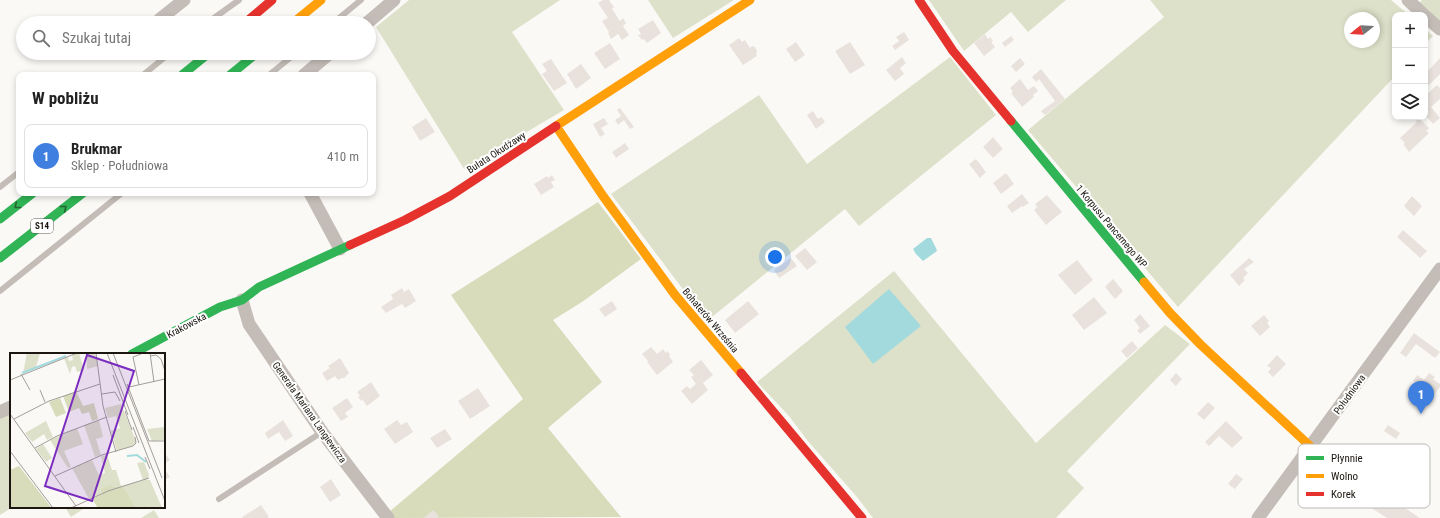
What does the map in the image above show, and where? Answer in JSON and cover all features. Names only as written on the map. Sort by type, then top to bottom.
[{"type":"main road","points":[[253,16],[272,0]]},
{"type":"main road","points":[[302,16],[321,0]]},
{"type":"main road","name":"Bułata Okudżawy","points":[[242,300],[259,287],[405,220],[450,196],[750,0]]},
{"type":"main road","name":"1 Korpusu Pancernego WP","points":[[919,0],[953,51],[1170,313],[1200,345],[1308,444]]},
{"type":"main road","points":[[186,72],[200,60]]},
{"type":"main road","points":[[234,72],[248,60]]},
{"type":"main road","name":"Bohaterów Września","points":[[556,126],[603,196],[675,295],[862,518]]},
{"type":"main road","points":[[0,219],[29,196]]},
{"type":"main road","name":"S14","points":[[0,258],[79,196]]},
{"type":"main road","name":"Krakowska","points":[[134,353],[220,307],[242,300]]},
{"type":"street","points":[[375,16],[394,0]]},
{"type":"street","points":[[1408,0],[1420,12]]},
{"type":"street","points":[[164,16],[181,1]]},
{"type":"street","points":[[1428,19],[1440,29]]},
{"type":"street","points":[[308,72],[322,60]]},
{"type":"street","points":[[312,196],[340,249]]},
{"type":"street","name":"Południowa","points":[[1311,444],[1440,269]]},
{"type":"street","name":"Generała Mariana Langiewicza","points":[[242,300],[249,324],[322,432],[388,518]]},
{"type":"street","points":[[0,412],[10,407]]},
{"type":"street","name":"Południowa","points":[[1258,518],[1298,463]]},
{"type":"lane","points":[[217,16],[239,0]]},
{"type":"lane","points":[[342,16],[361,0]]},
{"type":"lane","points":[[147,72],[161,60]]},
{"type":"lane","points":[[273,72],[287,60]]},
{"type":"lane","points":[[0,187],[16,174]]},
{"type":"lane","points":[[0,291],[118,196]]},
{"type":"lane","points":[[219,499],[322,432]]},
{"type":"green space","points":[[409,0],[560,0],[512,32],[564,110],[464,169],[376,27]]},
{"type":"green space","points":[[648,0],[734,0],[673,38]]},
{"type":"green space","points":[[929,0],[1066,0],[1028,32],[1011,12],[964,51]]},
{"type":"green space","points":[[1150,0],[1391,0],[1405,12],[1392,12],[1392,79],[1178,307],[1028,130],[1164,17]]},
{"type":"green space","points":[[1422,0],[1440,0],[1440,21],[1419,3]]},
{"type":"green space","points":[[1428,32],[1433,36],[1428,41]]},
{"type":"green space","points":[[950,57],[996,115],[859,226],[845,209],[707,321],[611,194],[759,95],[807,164]]},
{"type":"green space","points":[[598,202],[641,259],[582,302],[553,320],[602,382],[548,428],[621,517],[394,518],[389,512],[523,399],[451,295]]},
{"type":"green space","points":[[894,271],[1036,443],[1165,325],[1190,344],[1067,471],[1084,488],[1056,518],[873,518],[857,497],[807,440],[789,416],[757,382]]},
{"type":"green space","points":[[10,411],[10,508],[11,508],[0,515],[0,416]]},
{"type":"green space","points":[[66,508],[84,508],[71,517]]},
{"type":"green space","points":[[154,510],[159,518],[141,518]]},
{"type":"water","points":[[927,238],[931,238],[937,251],[923,261],[913,249]]},
{"type":"water","points":[[889,289],[921,326],[873,364],[845,327]]},
{"type":"building","points":[[603,0],[609,0],[614,7],[612,9],[620,21],[623,18],[626,23],[623,26],[629,35],[622,40],[618,34],[611,39],[608,33],[609,32],[602,21],[608,18],[598,3]]},
{"type":"building","points":[[653,20],[661,33],[647,43],[638,35],[641,34],[638,29]]},
{"type":"building","points":[[904,32],[909,40],[895,50],[892,46],[899,41],[896,37]]},
{"type":"building","points":[[985,34],[988,39],[990,37],[993,41],[991,42],[995,47],[984,56],[974,43]]},
{"type":"building","points":[[1011,36],[1014,40],[1005,47],[1002,43]]},
{"type":"building","points":[[739,38],[742,42],[745,40],[750,48],[752,46],[755,47],[757,51],[757,56],[743,65],[729,45]]},
{"type":"building","points":[[796,42],[805,55],[795,62],[786,49]]},
{"type":"building","points":[[850,42],[865,65],[850,74],[835,51]]},
{"type":"building","points":[[610,43],[620,59],[605,69],[594,53]]},
{"type":"building","points":[[902,57],[906,63],[900,68],[904,74],[895,81],[886,70]]},
{"type":"building","points":[[1020,58],[1025,64],[1016,72],[1011,66]]},
{"type":"building","points":[[1440,58],[1440,74],[1428,86],[1428,69],[1429,70]]},
{"type":"building","points":[[551,59],[567,83],[554,91],[542,74],[547,71],[542,64]]},
{"type":"building","points":[[581,64],[591,78],[576,89],[567,74]]},
{"type":"building","points":[[1041,69],[1065,99],[1045,115],[1041,111],[1055,101],[1039,79],[1036,82],[1032,77]]},
{"type":"building","points":[[1020,79],[1028,90],[1034,86],[1038,91],[1033,95],[1034,97],[1022,107],[1011,93],[1013,92],[1010,88]]},
{"type":"building","points":[[1437,85],[1440,88],[1440,99],[1431,107],[1440,118],[1433,124],[1428,118],[1428,93]]},
{"type":"building","points":[[620,108],[634,127],[630,129],[624,120],[618,125],[615,120],[621,116],[617,110]]},
{"type":"building","points":[[813,111],[818,119],[821,117],[825,122],[816,129],[807,115]]},
{"type":"building","points":[[426,118],[435,132],[420,141],[412,127]]},
{"type":"building","points":[[604,118],[608,124],[601,128],[605,134],[600,137],[593,124]]},
{"type":"building","points":[[1415,120],[1421,120],[1429,128],[1426,131],[1429,133],[1409,152],[1403,144],[1405,143],[1400,138],[1417,122]]},
{"type":"building","points":[[993,137],[1003,149],[993,158],[983,147]]},
{"type":"building","points":[[625,143],[629,149],[616,158],[612,152]]},
{"type":"building","points":[[976,159],[986,172],[980,178],[969,164]]},
{"type":"building","points":[[1006,173],[1014,184],[1001,194],[993,183]]},
{"type":"building","points":[[552,175],[555,180],[551,182],[554,187],[541,195],[534,184],[547,176],[548,178]]},
{"type":"building","points":[[1022,194],[1029,203],[1012,213],[1007,206]]},
{"type":"building","points":[[1047,195],[1062,212],[1046,225],[1034,210],[1037,207],[1035,204]]},
{"type":"building","points":[[1412,196],[1422,206],[1414,216],[1404,206]]},
{"type":"building","points":[[1403,230],[1427,251],[1420,258],[1397,237]]},
{"type":"building","points":[[805,248],[817,262],[807,270],[795,256]]},
{"type":"building","points":[[791,258],[797,266],[779,278],[774,270]]},
{"type":"building","points":[[1249,258],[1254,262],[1244,269],[1248,273],[1243,278],[1245,280],[1239,286],[1230,275]]},
{"type":"building","points":[[1077,260],[1093,280],[1075,295],[1058,275]]},
{"type":"building","points":[[1113,279],[1123,291],[1115,299],[1105,287]]},
{"type":"building","points":[[402,288],[404,292],[409,289],[416,301],[405,308],[402,304],[386,313],[381,307],[393,299],[391,295]]},
{"type":"building","points":[[1094,297],[1107,313],[1084,330],[1072,315]]},
{"type":"building","points":[[612,301],[617,309],[605,317],[599,309]]},
{"type":"building","points":[[748,301],[759,314],[735,333],[725,320]]},
{"type":"building","points":[[1140,314],[1150,326],[1140,334],[1137,330],[1140,328],[1134,320]]},
{"type":"building","points":[[1264,315],[1269,321],[1267,323],[1270,327],[1260,336],[1251,326]]},
{"type":"building","points":[[1414,333],[1440,352],[1435,358],[1416,344],[1406,357],[1400,353]]},
{"type":"building","points":[[1132,341],[1138,348],[1127,358],[1121,351]]},
{"type":"building","points":[[651,347],[657,354],[663,349],[666,353],[668,351],[673,362],[657,375],[642,354]]},
{"type":"building","points":[[1277,355],[1286,364],[1273,377],[1268,372],[1271,368],[1267,366]]},
{"type":"building","points":[[340,358],[349,373],[344,378],[338,380],[335,376],[327,381],[322,373],[330,368],[328,366]]},
{"type":"building","points":[[701,360],[713,375],[703,383],[708,390],[692,404],[681,391],[687,386],[690,389],[696,384],[691,377],[694,375],[689,370]]},
{"type":"building","points":[[1176,373],[1182,379],[1176,386],[1170,380]]},
{"type":"building","points":[[1429,373],[1435,377],[1433,379],[1440,384],[1440,387],[1433,396],[1413,381],[1417,375],[1424,380]]},
{"type":"building","points":[[371,382],[380,396],[367,406],[362,399],[361,401],[358,397],[360,396],[357,392]]},
{"type":"building","points":[[478,388],[490,406],[470,419],[458,401]]},
{"type":"building","points":[[347,398],[353,407],[345,413],[348,417],[341,421],[332,408]]},
{"type":"building","points":[[1208,402],[1215,408],[1204,420],[1197,414]]},
{"type":"building","points":[[283,420],[293,436],[285,441],[279,432],[268,439],[265,433]]},
{"type":"building","points":[[397,420],[401,425],[407,422],[413,432],[395,444],[384,429]]},
{"type":"building","points":[[1226,421],[1243,438],[1232,448],[1219,436],[1209,446],[1205,442]]},
{"type":"building","points":[[1388,425],[1400,433],[1396,439],[1384,431]]},
{"type":"building","points":[[445,429],[452,439],[437,448],[430,438]]},
{"type":"building","points":[[165,453],[170,460],[165,463]]},
{"type":"building","points":[[165,470],[170,477],[165,480]]},
{"type":"building","points":[[1236,474],[1243,479],[1235,489],[1228,484]]},
{"type":"building","points":[[331,479],[341,495],[330,502],[320,487]]},
{"type":"building","points":[[261,505],[269,517],[242,517]]},
{"type":"building","points":[[1371,508],[1405,508],[1420,518],[1387,518]]},
{"type":"building","points":[[433,510],[439,516],[437,518],[424,518]]},
{"type":"traffic: fast","points":[[186,72],[200,60]]},
{"type":"traffic: fast","points":[[234,72],[248,60]]},
{"type":"traffic: fast","points":[[1011,121],[1144,282]]},
{"type":"traffic: fast","points":[[0,219],[29,196]]},
{"type":"traffic: fast","points":[[0,258],[79,196]]},
{"type":"traffic: fast","points":[[134,353],[220,307],[242,300],[259,287],[350,245]]},
{"type":"traffic: slow","points":[[302,16],[321,0]]},
{"type":"traffic: slow","points":[[556,126],[750,0]]},
{"type":"traffic: slow","points":[[556,126],[603,196],[675,295],[741,373]]},
{"type":"traffic: slow","points":[[1144,282],[1170,313],[1201,345],[1308,444]]},
{"type":"traffic: jam","points":[[253,16],[272,0]]},
{"type":"traffic: jam","points":[[919,0],[953,51],[1011,121]]},
{"type":"traffic: jam","points":[[350,245],[405,220],[450,196],[556,126]]},
{"type":"traffic: jam","points":[[741,373],[862,518]]},
{"type":"place","name":"Brukmar","points":[[1421,414]]}]
